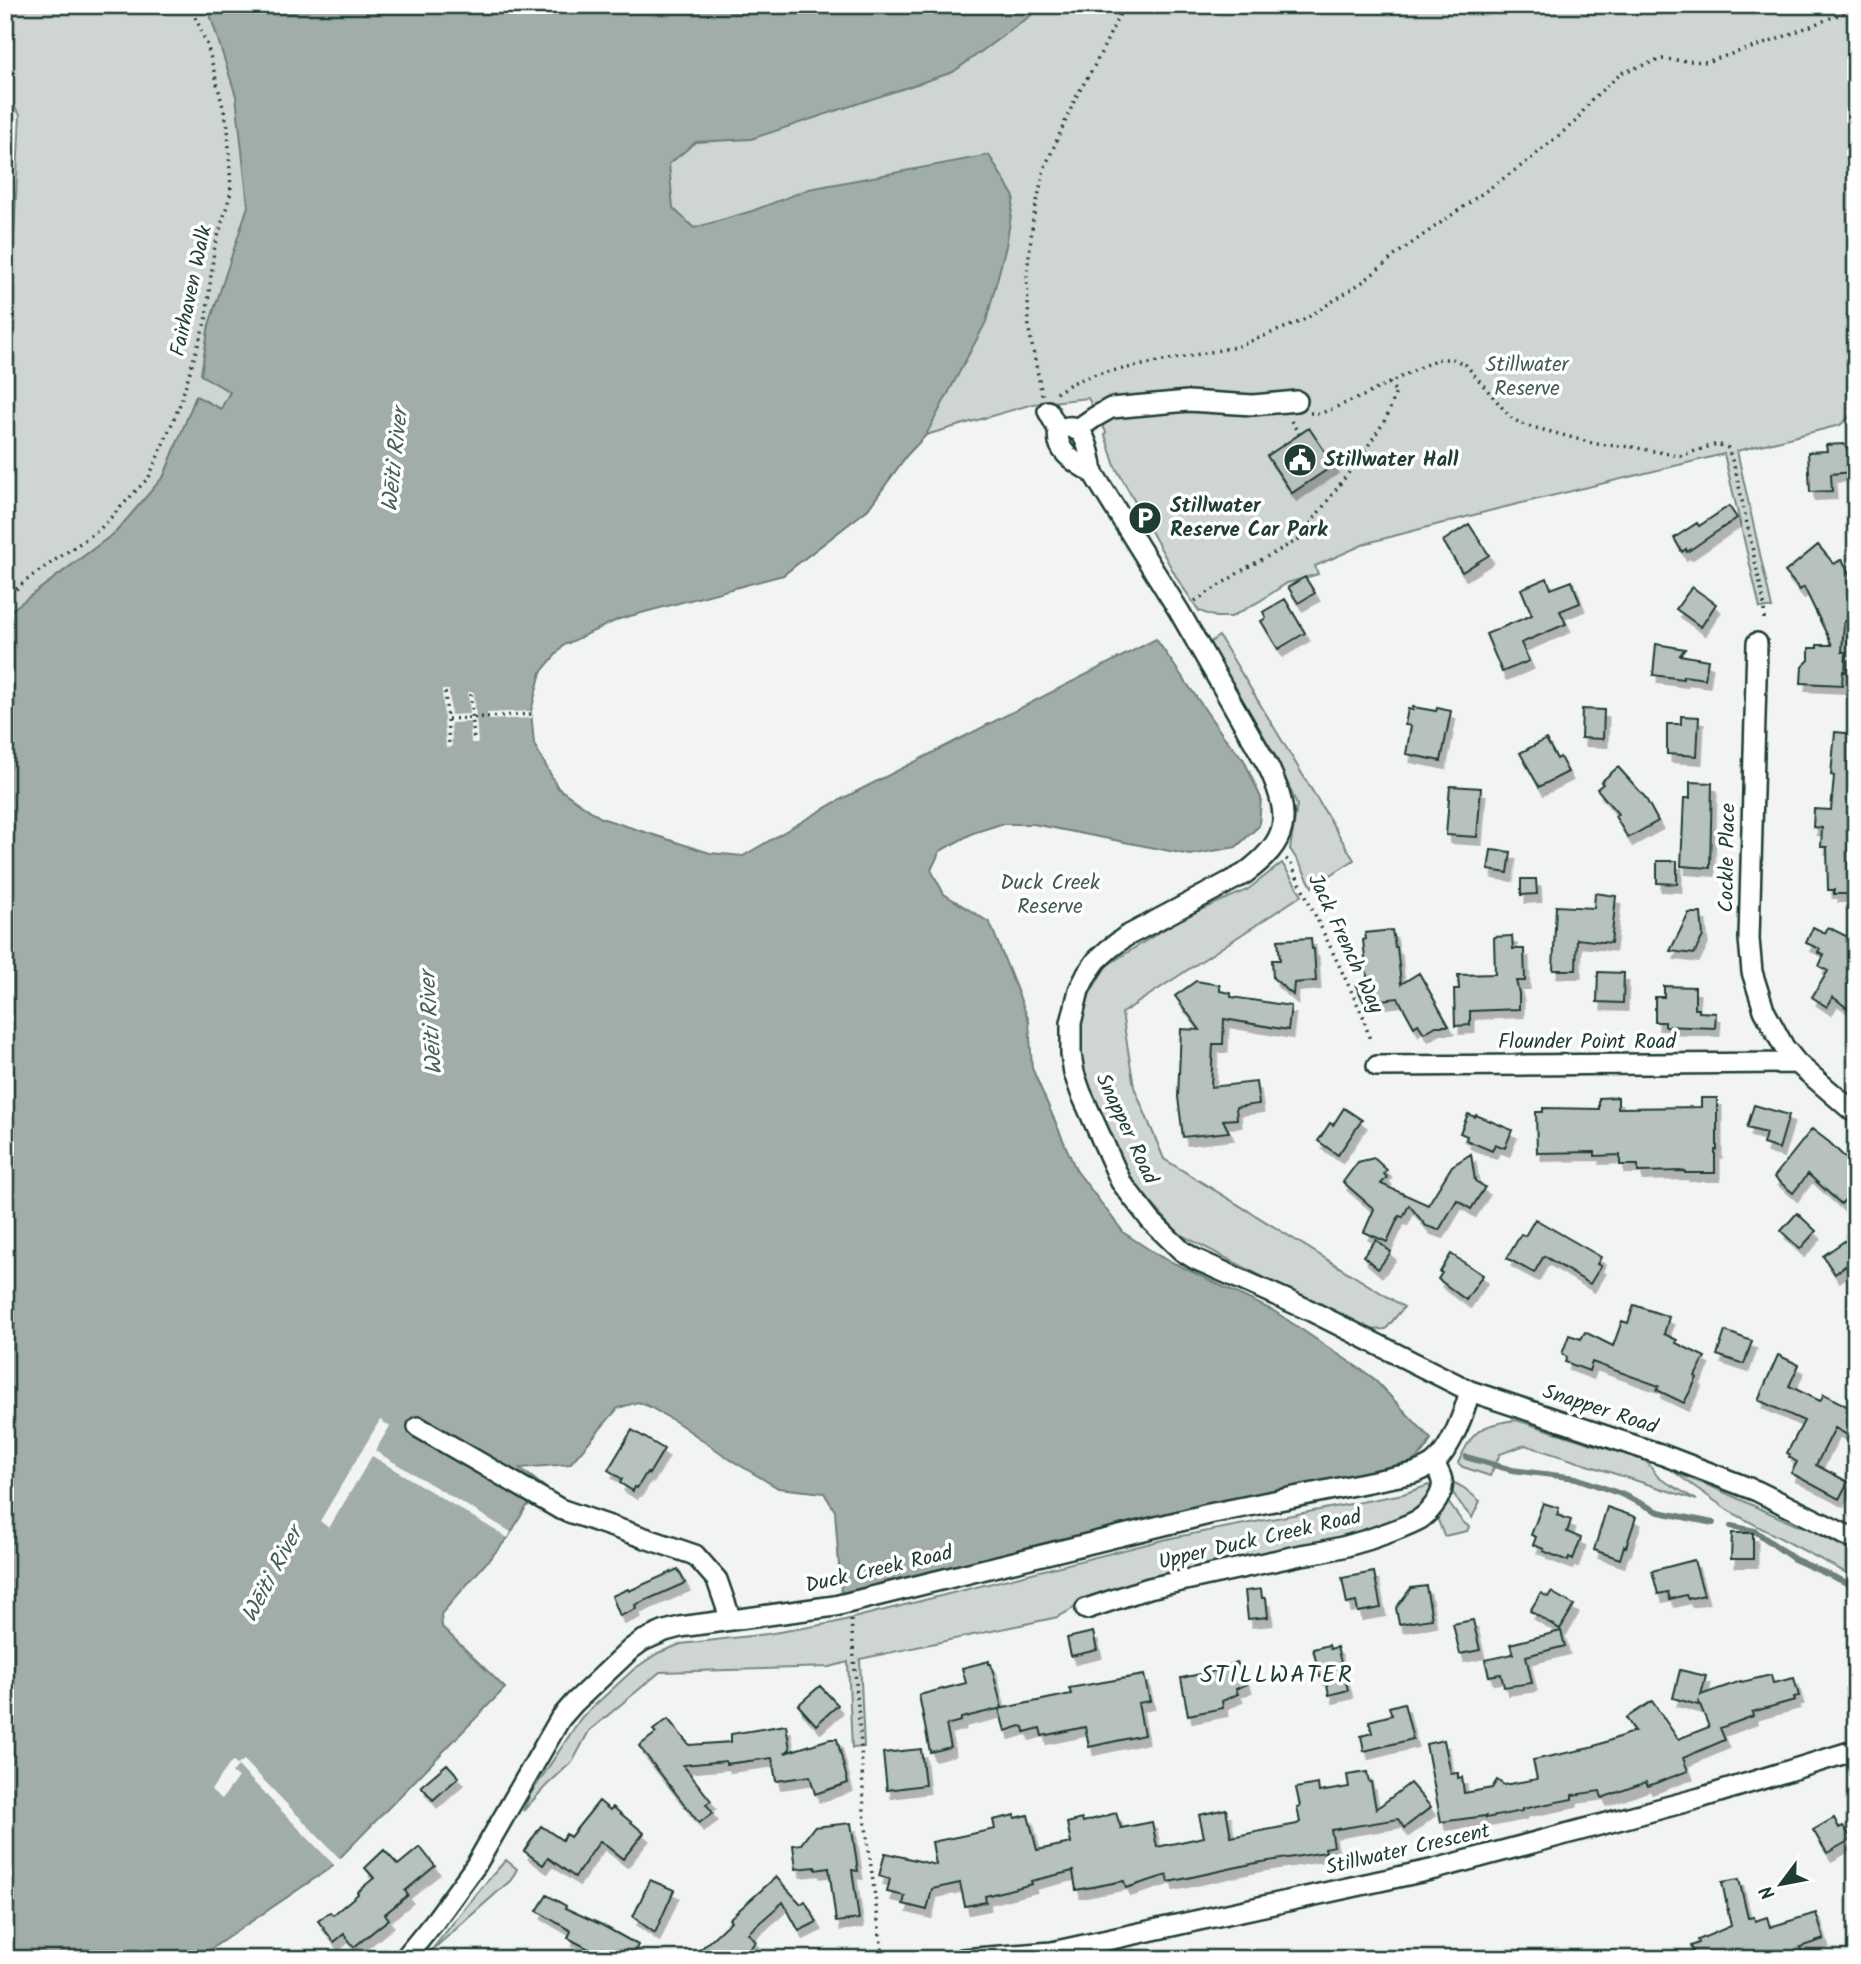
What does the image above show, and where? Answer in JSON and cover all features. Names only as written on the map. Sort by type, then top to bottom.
[{"type":"street","points":[[1068,431],[1111,408],[1188,401],[1253,405],[1297,401]]},
{"type":"street","name":"Snapper Road","points":[[1046,406],[1068,431],[1058,439],[1069,457],[1093,473],[1179,611],[1269,768],[1283,809],[1282,832],[1270,852],[1252,868],[1109,948],[1092,967],[1079,990],[1070,1023],[1070,1054],[1081,1093],[1121,1182],[1150,1221],[1182,1251],[1195,1259],[1309,1310],[1470,1391],[1663,1455],[1757,1491],[1856,1540]]},
{"type":"street","name":"Cockle Place","points":[[1757,643],[1749,939],[1752,972],[1764,1010],[1784,1047],[1797,1063]]},
{"type":"street","points":[[1797,1063],[1856,1114]]},
{"type":"street","name":"Flounder Point Road","points":[[1377,1066],[1797,1063]]},
{"type":"street","points":[[1434,1463],[1458,1424],[1470,1391]]},
{"type":"street","points":[[418,1427],[559,1509],[695,1555],[717,1580],[731,1620]]},
{"type":"street","name":"Upper Duck Creek Road","points":[[1086,1609],[1149,1588],[1301,1555],[1323,1553],[1402,1527],[1422,1518],[1435,1503],[1442,1487],[1441,1475],[1434,1463]]},
{"type":"street","name":"Duck Creek Road","points":[[404,1959],[476,1865],[560,1719],[586,1689],[642,1641],[680,1627],[835,1606],[1209,1514],[1401,1477],[1434,1463]]},
{"type":"street","name":"Stillwater Crescent","points":[[962,1959],[1052,1952],[1435,1870],[1700,1798],[1856,1750]]},
{"type":"path","name":"Fairhaven Walk","points":[[5,598],[99,530],[149,477],[179,407],[206,319],[214,250],[231,192],[228,127],[208,47],[190,5]]},
{"type":"path","points":[[1124,5],[1076,97],[1044,169],[1033,220],[1027,274],[1029,330],[1046,406],[1072,383],[1096,374],[1236,347],[1302,321],[1364,281],[1408,246],[1528,161],[1576,121],[1592,99],[1623,72],[1662,59],[1706,62],[1773,41],[1843,13],[1855,5]]},
{"type":"path","points":[[1472,374],[1512,419],[1525,425],[1596,444],[1632,447],[1680,456],[1717,444],[1728,448],[1764,603],[1764,620]]},
{"type":"path","points":[[1179,611],[1246,568],[1298,540],[1362,456],[1387,417],[1396,392],[1389,383]]},
{"type":"path","points":[[445,692],[449,745]]},
{"type":"path","points":[[471,694],[474,741]]},
{"type":"path","points":[[447,719],[531,714]]},
{"type":"path","points":[[466,719],[465,715],[472,715]]},
{"type":"path","name":"Jack French Way","points":[[1290,862],[1363,1016],[1370,1040]]},
{"type":"path","points":[[851,1614],[864,1812],[883,1959]]},
{"type":"green space","points":[[5,5],[281,5],[277,213],[209,325],[201,374],[230,392],[221,409],[196,397],[164,476],[116,532],[5,615],[5,259],[14,236],[20,115],[5,92]]},
{"type":"green space","name":"Stillwater Reserve","points":[[600,5],[1856,5],[1856,411],[1840,425],[1737,451],[1772,608],[1760,608],[1724,454],[1367,543],[1315,566],[1318,574],[1287,583],[1231,617],[1216,617],[1199,611],[1178,580],[1115,466],[1106,432],[1088,398],[1033,404],[926,435],[907,455],[868,509],[783,575]]},
{"type":"green space","points":[[1219,636],[1354,860],[1312,887],[1290,849],[1297,805],[1276,757],[1209,643]]},
{"type":"green space","points":[[1282,863],[1302,895],[1122,1013],[1134,1087],[1164,1159],[1404,1307],[1386,1329],[1367,1330],[1179,1234],[1136,1186],[1091,1101],[1076,1046],[1089,995],[1106,966],[1182,918],[1247,890]]},
{"type":"green space","points":[[1516,1420],[1646,1461],[1659,1478],[1697,1500],[1525,1445],[1500,1454],[1490,1476],[1458,1463],[1468,1443],[1479,1431],[1494,1424]]},
{"type":"green space","points":[[1674,1472],[1806,1527],[1856,1554],[1856,1578],[1729,1511]]},
{"type":"green space","points":[[1453,1482],[1480,1501],[1472,1518],[1450,1488]]},
{"type":"green space","points":[[1429,1485],[1432,1490],[1424,1512],[1383,1527],[1086,1601],[1058,1617],[860,1659],[864,1747],[852,1748],[848,1662],[830,1667],[660,1672],[589,1731],[573,1761],[523,1811],[530,1795],[581,1718],[634,1669],[658,1653],[681,1644],[833,1623],[1171,1538],[1403,1494]]},
{"type":"green space","points":[[1445,1498],[1469,1527],[1467,1531],[1444,1536],[1435,1512]]},
{"type":"green space","points":[[506,1860],[517,1869],[511,1880],[430,1952],[477,1894]]},
{"type":"water","name":"Wēiti River","points":[[207,5],[1045,5],[953,72],[751,139],[696,142],[669,164],[673,208],[694,228],[752,211],[809,189],[989,155],[1014,197],[1006,246],[986,322],[926,435],[907,455],[868,509],[783,575],[619,619],[564,645],[541,672],[531,711],[534,744],[558,788],[601,818],[710,853],[743,856],[834,803],[1156,639],[1224,737],[1244,760],[1261,798],[1259,826],[1236,847],[1190,855],[1033,824],[1001,824],[973,833],[940,851],[931,870],[944,894],[990,923],[1029,1021],[1032,1068],[1076,1170],[1124,1233],[1159,1256],[1274,1311],[1372,1377],[1431,1439],[1415,1460],[1376,1474],[1068,1538],[841,1593],[835,1511],[824,1493],[778,1488],[648,1406],[638,1402],[618,1408],[570,1464],[520,1468],[547,1489],[526,1507],[508,1538],[441,1614],[442,1627],[505,1688],[330,1868],[196,1959],[5,1959],[5,615],[116,532],[164,476],[196,396],[221,409],[230,392],[201,375],[209,325],[248,206],[236,96]]},
{"type":"pier","points":[[442,690],[449,690],[451,715],[470,714],[468,692],[474,692],[478,743],[471,743],[470,722],[451,723],[452,747],[446,748]]},
{"type":"pier","points":[[531,711],[532,718],[488,720],[487,713]]},
{"type":"pier","points":[[380,1420],[390,1426],[375,1451],[511,1532],[508,1538],[372,1456],[329,1528],[320,1521]]},
{"type":"pier","points":[[244,1760],[342,1861],[336,1867],[238,1766],[232,1773],[238,1777],[222,1799],[211,1790],[232,1761],[237,1765]]},
{"type":"building","name":"Stillwater Hall","points":[[1309,428],[1334,465],[1292,493],[1267,456]]},
{"type":"building","points":[[1844,444],[1852,457],[1853,472],[1831,474],[1832,491],[1810,492],[1808,452],[1827,451],[1826,445]]},
{"type":"building","points":[[1729,506],[1737,518],[1687,552],[1686,549],[1682,552],[1674,538],[1697,523],[1699,526]]},
{"type":"building","points":[[1469,524],[1489,555],[1462,572],[1443,541]]},
{"type":"building","points":[[1818,545],[1834,564],[1842,559],[1856,588],[1856,601],[1849,604],[1855,617],[1844,622],[1842,652],[1846,652],[1842,685],[1801,683],[1802,667],[1809,660],[1809,648],[1832,645],[1804,587],[1800,590],[1785,572]]},
{"type":"building","points":[[1305,577],[1315,593],[1298,603],[1288,587]]},
{"type":"building","points":[[1547,578],[1551,589],[1572,581],[1580,603],[1560,611],[1566,624],[1521,643],[1529,661],[1502,672],[1486,634],[1532,615],[1521,589]]},
{"type":"building","points":[[1692,587],[1716,604],[1701,627],[1676,609]]},
{"type":"building","points":[[1285,599],[1305,633],[1278,649],[1261,621],[1266,618],[1263,612]]},
{"type":"building","points":[[1656,644],[1685,649],[1680,655],[1708,660],[1705,679],[1653,675]]},
{"type":"building","points":[[1413,707],[1451,711],[1441,761],[1406,754],[1411,726],[1405,725],[1408,709],[1413,710]]},
{"type":"building","points":[[1582,709],[1604,710],[1603,739],[1581,738]]},
{"type":"building","points":[[1681,716],[1699,717],[1697,756],[1667,754],[1667,724],[1681,724]]},
{"type":"building","points":[[1835,732],[1856,734],[1856,894],[1834,894],[1834,890],[1828,890],[1827,847],[1821,847],[1822,828],[1813,827],[1814,809],[1831,810]]},
{"type":"building","points":[[1546,739],[1568,772],[1539,787],[1520,753]]},
{"type":"building","points":[[1618,767],[1645,797],[1658,821],[1628,838],[1615,816],[1618,814],[1597,789]]},
{"type":"building","points":[[1690,782],[1712,783],[1710,868],[1681,866],[1684,798],[1690,798]]},
{"type":"building","points":[[1450,786],[1481,788],[1477,837],[1446,835]]},
{"type":"building","points":[[1491,850],[1511,852],[1508,873],[1488,870]]},
{"type":"building","points":[[1657,861],[1677,861],[1677,884],[1657,883]]},
{"type":"building","points":[[1521,879],[1536,879],[1537,894],[1521,895]]},
{"type":"building","points":[[1595,893],[1616,896],[1611,943],[1577,939],[1576,970],[1553,970],[1556,906],[1594,908]]},
{"type":"building","points":[[1689,913],[1701,913],[1703,936],[1694,954],[1670,951]]},
{"type":"building","points":[[1813,927],[1825,933],[1828,927],[1852,939],[1850,945],[1856,948],[1856,1015],[1833,997],[1827,1007],[1812,997],[1828,971],[1819,966],[1824,955],[1818,953],[1820,949],[1806,943]]},
{"type":"building","points":[[1392,930],[1397,947],[1401,984],[1419,973],[1449,1026],[1436,1026],[1424,1033],[1418,1024],[1414,1027],[1398,998],[1364,1002],[1356,986],[1368,984],[1363,940],[1366,939],[1365,933]]},
{"type":"building","points":[[1512,936],[1513,949],[1524,949],[1525,981],[1516,981],[1519,1009],[1470,1011],[1470,1025],[1455,1026],[1454,989],[1459,989],[1458,975],[1495,974],[1494,937]]},
{"type":"building","points":[[1311,938],[1316,981],[1294,983],[1293,995],[1273,978],[1272,960],[1280,960],[1278,940]]},
{"type":"building","points":[[1598,972],[1624,973],[1623,1003],[1597,1002]]},
{"type":"building","points":[[1196,981],[1220,985],[1220,991],[1231,993],[1231,997],[1291,1006],[1288,1030],[1224,1019],[1223,1044],[1213,1044],[1211,1087],[1256,1082],[1259,1104],[1236,1107],[1237,1119],[1223,1120],[1229,1132],[1183,1137],[1178,1097],[1181,1029],[1200,1030],[1175,996]]},
{"type":"building","points":[[1664,986],[1695,987],[1695,1009],[1699,1009],[1699,1012],[1716,1013],[1715,1028],[1665,1026],[1665,1022],[1655,1022],[1655,997],[1664,997]]},
{"type":"building","points":[[1618,1097],[1618,1108],[1701,1107],[1701,1098],[1717,1098],[1715,1173],[1638,1172],[1638,1165],[1620,1165],[1620,1155],[1595,1156],[1595,1152],[1537,1153],[1536,1112],[1543,1112],[1543,1108],[1599,1109],[1599,1098]]},
{"type":"building","points":[[1754,1105],[1789,1115],[1779,1149],[1763,1144],[1766,1133],[1747,1128]]},
{"type":"building","points":[[1344,1108],[1362,1120],[1338,1155],[1318,1141]]},
{"type":"building","points":[[1468,1114],[1512,1130],[1505,1148],[1495,1144],[1492,1151],[1466,1140],[1467,1136],[1460,1133]]},
{"type":"building","points":[[1812,1129],[1856,1168],[1856,1188],[1841,1204],[1808,1174],[1793,1193],[1774,1177]]},
{"type":"building","points":[[1471,1154],[1475,1181],[1485,1187],[1471,1209],[1457,1200],[1439,1230],[1426,1226],[1409,1205],[1403,1217],[1399,1216],[1387,1242],[1364,1232],[1374,1209],[1343,1182],[1358,1162],[1374,1158],[1387,1170],[1384,1174],[1387,1177],[1381,1184],[1428,1205],[1452,1166]]},
{"type":"building","points":[[1797,1213],[1816,1231],[1800,1249],[1781,1231]]},
{"type":"building","points":[[1535,1219],[1601,1257],[1597,1264],[1601,1266],[1590,1284],[1544,1256],[1534,1273],[1507,1258],[1521,1234],[1525,1236]]},
{"type":"building","points":[[1376,1240],[1391,1252],[1378,1269],[1363,1256]]},
{"type":"building","points":[[1846,1240],[1856,1254],[1856,1282],[1845,1266],[1835,1274],[1823,1256]]},
{"type":"building","points":[[1451,1254],[1483,1275],[1466,1300],[1438,1279]]},
{"type":"building","points":[[1634,1305],[1669,1317],[1664,1334],[1705,1357],[1684,1403],[1657,1390],[1659,1386],[1592,1362],[1589,1371],[1565,1362],[1567,1357],[1562,1354],[1569,1335],[1581,1339],[1585,1332],[1613,1346],[1622,1321],[1628,1323]]},
{"type":"building","points":[[1725,1331],[1752,1341],[1744,1364],[1717,1355]]},
{"type":"building","points":[[1778,1355],[1799,1365],[1789,1386],[1820,1401],[1824,1394],[1856,1411],[1856,1440],[1835,1428],[1816,1465],[1848,1482],[1839,1499],[1791,1473],[1797,1462],[1787,1453],[1804,1421],[1758,1400]]},
{"type":"building","points":[[632,1430],[664,1449],[649,1474],[647,1472],[633,1491],[620,1483],[622,1479],[608,1470]]},
{"type":"building","points":[[1543,1503],[1559,1508],[1557,1515],[1571,1520],[1567,1532],[1581,1538],[1573,1559],[1569,1557],[1568,1561],[1533,1545],[1536,1537],[1531,1535]]},
{"type":"building","points":[[1607,1507],[1636,1517],[1620,1559],[1594,1550]]},
{"type":"building","points":[[1732,1533],[1753,1533],[1753,1559],[1731,1559]]},
{"type":"building","points":[[1694,1560],[1704,1595],[1688,1599],[1686,1595],[1670,1599],[1668,1592],[1658,1594],[1652,1571]]},
{"type":"building","points":[[678,1569],[685,1583],[635,1605],[636,1609],[620,1616],[612,1596]]},
{"type":"building","points":[[1374,1572],[1381,1608],[1358,1612],[1356,1602],[1347,1604],[1342,1578]]},
{"type":"building","points":[[1426,1586],[1432,1619],[1399,1624],[1396,1608],[1411,1588]]},
{"type":"building","points":[[1261,1589],[1262,1598],[1266,1598],[1268,1617],[1248,1619],[1245,1591]]},
{"type":"building","points":[[1551,1592],[1574,1605],[1560,1629],[1530,1611],[1541,1593],[1548,1597]]},
{"type":"building","points":[[1473,1620],[1480,1650],[1460,1654],[1453,1624]]},
{"type":"building","points":[[1561,1631],[1565,1646],[1526,1656],[1532,1683],[1504,1687],[1501,1674],[1489,1676],[1485,1660],[1513,1654],[1510,1644]]},
{"type":"building","points":[[1093,1632],[1097,1650],[1071,1656],[1067,1638]]},
{"type":"building","points":[[1329,1645],[1330,1649],[1337,1647],[1348,1690],[1329,1695],[1325,1676],[1320,1677],[1313,1649]]},
{"type":"building","points":[[989,1661],[1002,1708],[961,1718],[961,1721],[946,1725],[951,1747],[930,1752],[919,1695],[966,1683],[962,1668]]},
{"type":"building","points":[[1237,1662],[1247,1684],[1236,1689],[1238,1694],[1222,1701],[1223,1708],[1188,1715],[1181,1678],[1215,1671]]},
{"type":"building","points":[[1680,1670],[1706,1676],[1701,1695],[1741,1681],[1771,1675],[1773,1683],[1794,1678],[1799,1696],[1794,1697],[1795,1700],[1752,1712],[1753,1716],[1720,1728],[1725,1740],[1683,1758],[1688,1771],[1648,1786],[1646,1782],[1602,1798],[1600,1791],[1572,1795],[1572,1799],[1522,1811],[1441,1822],[1426,1744],[1444,1740],[1451,1774],[1458,1773],[1458,1778],[1462,1777],[1464,1793],[1492,1788],[1497,1780],[1504,1785],[1537,1779],[1533,1760],[1595,1747],[1635,1731],[1626,1718],[1652,1701],[1678,1739],[1709,1727],[1699,1702],[1698,1705],[1673,1698]]},
{"type":"building","points":[[1144,1675],[1150,1701],[1138,1703],[1144,1735],[1089,1747],[1085,1727],[1042,1736],[1040,1728],[1025,1732],[1021,1726],[1005,1731],[999,1709],[1071,1694],[1069,1688]]},
{"type":"building","points":[[820,1686],[838,1705],[816,1725],[798,1705]]},
{"type":"building","points":[[1404,1703],[1413,1739],[1364,1751],[1361,1736],[1372,1733],[1369,1721],[1392,1715],[1389,1707]]},
{"type":"building","points":[[668,1719],[689,1745],[731,1742],[731,1734],[786,1725],[790,1749],[785,1753],[837,1739],[848,1783],[815,1794],[810,1776],[776,1781],[772,1758],[726,1764],[726,1761],[683,1765],[711,1801],[706,1804],[713,1813],[699,1823],[639,1746],[656,1733],[653,1730]]},
{"type":"building","points":[[921,1749],[925,1785],[887,1790],[883,1753]]},
{"type":"building","points":[[447,1764],[459,1777],[433,1800],[421,1786]]},
{"type":"building","points":[[1367,1772],[1376,1809],[1410,1783],[1431,1807],[1404,1828],[1398,1819],[1331,1830],[1334,1846],[1325,1848],[1326,1852],[1256,1863],[1169,1882],[1167,1875],[1126,1888],[1124,1881],[1076,1890],[1073,1871],[1031,1881],[1032,1884],[985,1896],[986,1902],[965,1906],[960,1883],[932,1889],[927,1910],[903,1904],[905,1896],[887,1892],[890,1879],[879,1876],[885,1853],[936,1865],[932,1842],[995,1829],[993,1820],[1015,1815],[1015,1818],[1028,1815],[1037,1850],[1071,1843],[1067,1823],[1082,1819],[1083,1822],[1116,1813],[1121,1828],[1152,1822],[1157,1847],[1204,1837],[1199,1815],[1226,1809],[1231,1837],[1297,1824],[1300,1822],[1297,1807],[1300,1806],[1296,1788],[1318,1784],[1319,1792],[1349,1787],[1347,1775]]},
{"type":"building","points":[[599,1801],[610,1810],[613,1807],[644,1833],[623,1859],[600,1841],[575,1877],[548,1858],[543,1865],[524,1851],[541,1826],[562,1840],[566,1834],[570,1837]]},
{"type":"building","points":[[1834,1818],[1839,1828],[1843,1826],[1852,1839],[1827,1853],[1813,1830]]},
{"type":"building","points":[[851,1823],[858,1871],[852,1870],[859,1919],[836,1922],[829,1868],[796,1869],[793,1845],[801,1844],[814,1827]]},
{"type":"building","points":[[420,1847],[435,1866],[405,1891],[408,1895],[385,1914],[389,1919],[354,1947],[344,1934],[334,1942],[318,1921],[330,1912],[333,1915],[374,1878],[365,1868],[384,1850],[398,1865]]},
{"type":"building","points":[[776,1877],[801,1904],[805,1901],[817,1922],[799,1931],[783,1902],[748,1933],[756,1942],[739,1959],[708,1959],[700,1950],[731,1921],[729,1919]]},
{"type":"building","points":[[1739,1879],[1748,1918],[1754,1917],[1755,1921],[1767,1917],[1770,1927],[1816,1913],[1824,1939],[1800,1947],[1805,1959],[1696,1959],[1691,1946],[1699,1943],[1698,1940],[1731,1926],[1722,1882]]},
{"type":"building","points":[[650,1880],[674,1890],[655,1933],[633,1917]]},
{"type":"building","points":[[547,1895],[566,1906],[565,1908],[638,1945],[631,1959],[623,1959],[603,1948],[600,1955],[568,1938],[571,1931],[537,1911]]},
{"type":"waterway","points":[[1466,1457],[1512,1470],[1576,1478],[1621,1494],[1659,1512],[1713,1523]]},
{"type":"waterway","points":[[1731,1526],[1755,1531],[1794,1559],[1856,1587]]},
{"type":"place","name":"Stillwater Hall","points":[[1300,460]]},
{"type":"place","name":"Stillwater Reserve Car Park","points":[[1145,518]]},
{"type":"district","name":"STILLWATER","points":[[1277,1675]]},
{"type":"park label","name":"Duck Creek Reserve","points":[[1050,895]]}]
